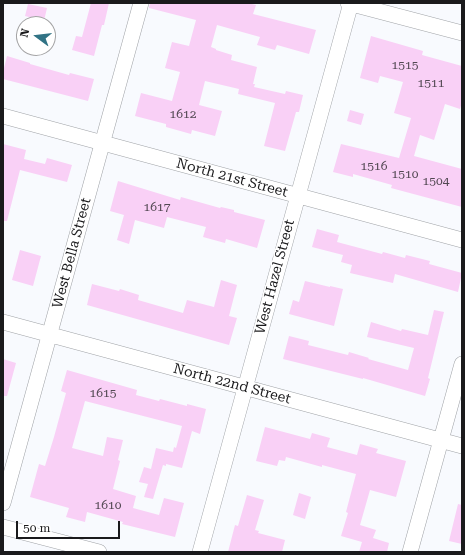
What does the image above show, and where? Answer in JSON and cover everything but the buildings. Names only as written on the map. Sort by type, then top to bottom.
[{"type":"street","name":"West Bella Street","points":[[3,503],[141,3]]},
{"type":"street","points":[[350,3],[462,33]]},
{"type":"street","name":"West Hazel Street","points":[[200,552],[350,3]]},
{"type":"street","name":"North 21st Street","points":[[3,116],[462,240]]},
{"type":"street","name":"North 22nd Street","points":[[3,322],[462,446]]},
{"type":"street","points":[[410,552],[462,364]]},
{"type":"street","points":[[3,527],[99,552]]}]
